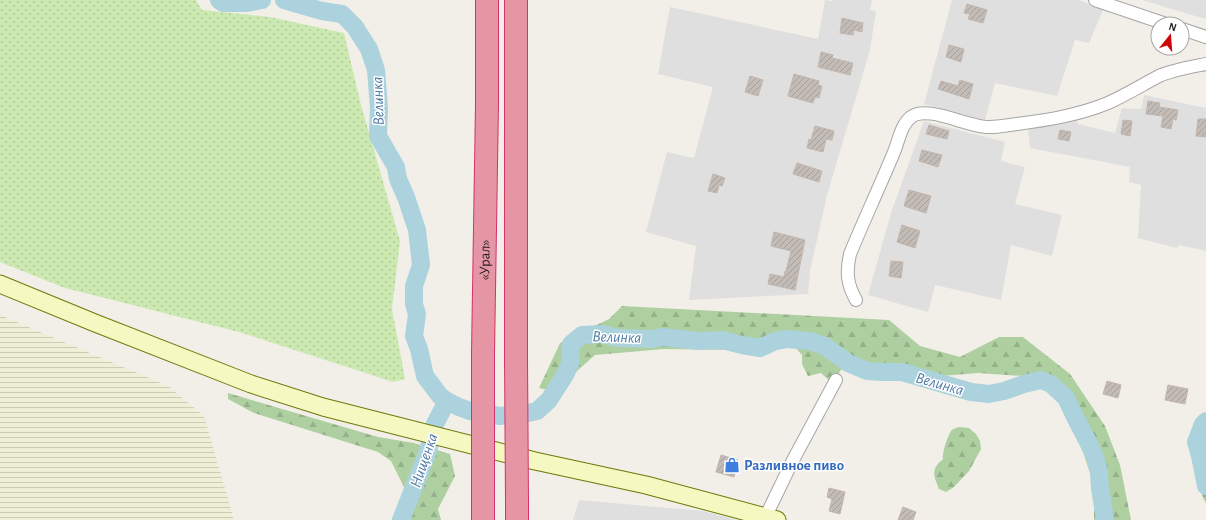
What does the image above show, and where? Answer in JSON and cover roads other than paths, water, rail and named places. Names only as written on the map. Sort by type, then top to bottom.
[{"type":"highway","name":"«Урал»","points":[[483,520],[483,353],[487,0]]},
{"type":"highway","name":"«Урал»","points":[[516,0],[517,511]]},
{"type":"street","points":[[1095,0],[1150,19]]},
{"type":"street","points":[[1190,32],[1206,37]]},
{"type":"street","points":[[856,300],[850,290],[847,276],[847,266],[850,254],[906,122],[912,116],[920,112],[931,113],[968,124],[989,128],[1029,123],[1082,112],[1110,102],[1160,76],[1206,64]]},
{"type":"street","points":[[0,284],[251,384],[323,407],[547,464],[646,485],[769,519],[792,462],[836,380]]},
{"type":"waterway","name":"Велинка","points":[[219,0],[223,3],[247,3],[262,0]]},
{"type":"waterway","name":"Велинка","points":[[284,0],[322,11],[342,14],[355,27],[369,49],[376,70],[379,108],[378,136],[396,167],[398,179],[406,197],[417,230],[421,265],[414,286],[414,304],[417,314],[414,336],[419,349],[425,376],[440,396],[447,401],[470,411],[500,416],[537,411],[549,400],[565,375],[570,364],[571,344],[582,335],[602,334],[618,338],[652,339],[662,337],[699,341],[722,340],[760,348],[775,341],[787,339],[810,341],[825,346],[848,363],[867,371],[902,372],[971,392],[989,394],[1041,380],[1051,384],[1066,398],[1095,457],[1099,472],[1105,520]]},
{"type":"waterway","name":"Нищенка","points":[[401,520],[428,451],[435,424],[447,401]]},
{"type":"waterway","name":"Велинка","points":[[1206,421],[1203,424],[1196,442],[1206,486]]},
{"type":"place","name":"Разливное пиво","points":[[732,465]]}]
